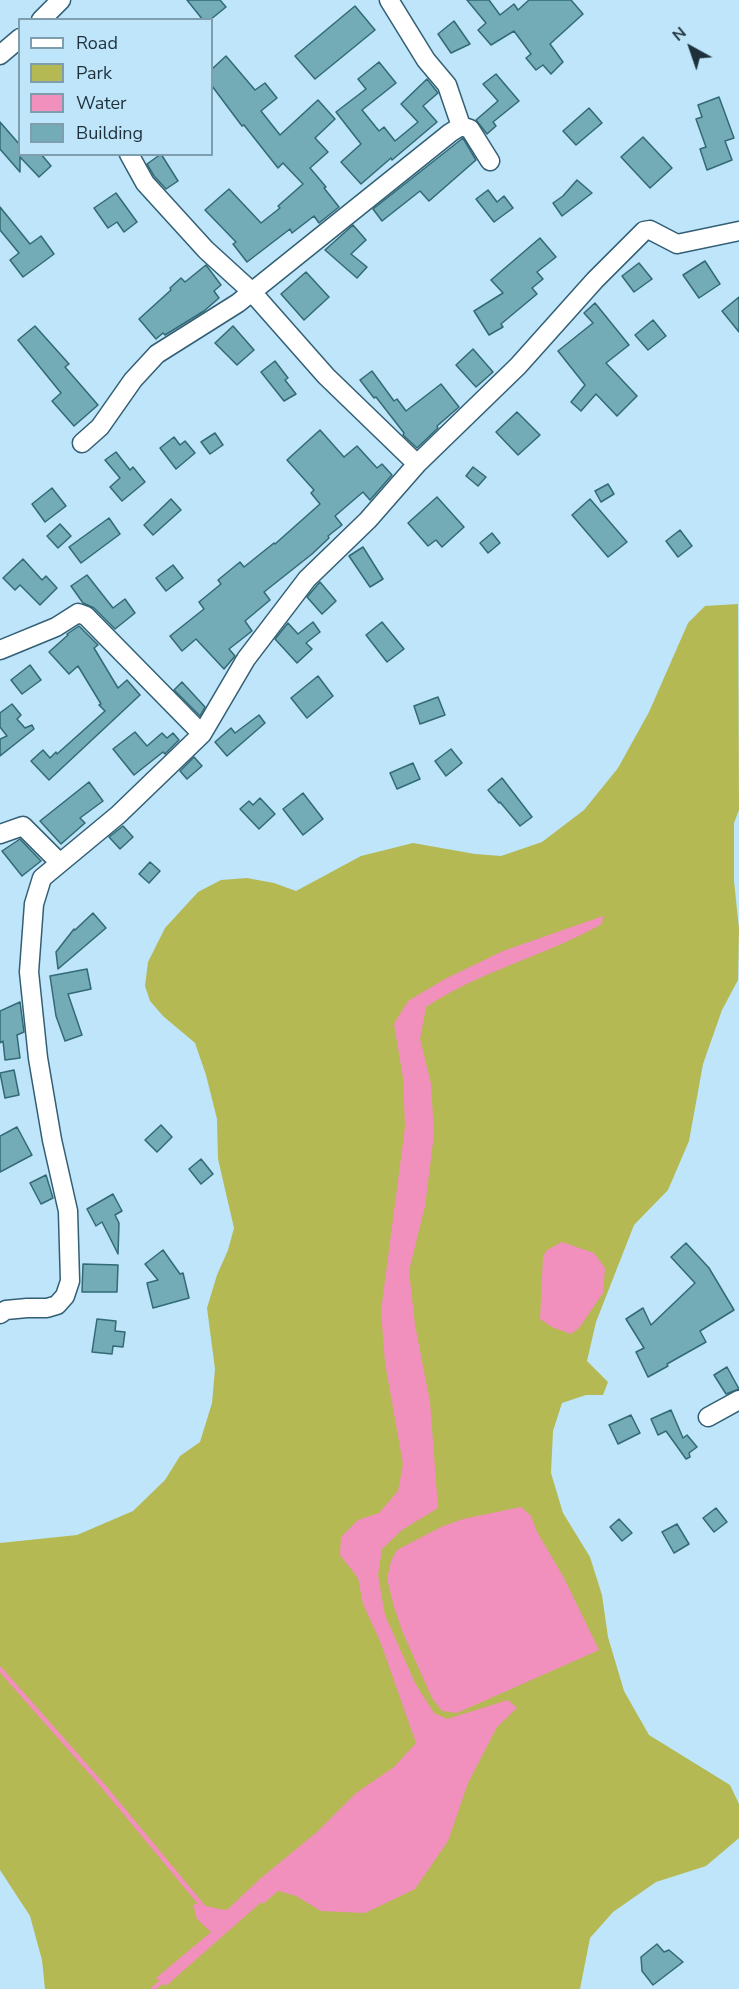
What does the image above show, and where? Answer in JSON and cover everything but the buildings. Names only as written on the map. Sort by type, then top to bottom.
[{"type":"street","points":[[43,18],[61,0]]},
{"type":"street","points":[[389,0],[426,60],[447,85],[461,126]]},
{"type":"street","points":[[0,55],[18,40]]},
{"type":"street","points":[[461,126],[470,129],[490,161]]},
{"type":"street","points":[[82,443],[100,427],[133,380],[157,354],[238,303],[461,126]]},
{"type":"street","points":[[130,156],[145,183],[206,250],[251,291],[326,376],[417,464]]},
{"type":"street","points":[[0,1314],[6,1310],[47,1308],[57,1305],[65,1296],[70,1281],[68,1211],[52,1140],[38,1058],[29,972],[37,891],[42,878],[118,815],[202,734],[246,659],[306,579],[368,520],[417,464],[518,366],[601,274],[644,231],[650,230],[677,244],[739,231]]},
{"type":"street","points":[[0,650],[56,627],[78,613],[86,616],[202,734]]},
{"type":"street","points":[[0,834],[23,826],[59,862]]},
{"type":"street","points":[[708,1417],[739,1400]]},
{"type":"green space","points":[[738,604],[739,810],[734,823],[734,881],[739,929],[738,980],[722,1010],[703,1064],[689,1141],[668,1190],[634,1225],[596,1322],[587,1361],[608,1382],[603,1395],[586,1395],[562,1403],[553,1431],[551,1473],[563,1513],[590,1557],[602,1595],[608,1637],[624,1691],[649,1735],[730,1785],[739,1804],[739,1838],[706,1866],[656,1882],[613,1912],[590,1938],[580,1989],[45,1989],[42,1960],[30,1916],[0,1870],[0,1543],[77,1535],[133,1511],[165,1480],[180,1456],[200,1442],[212,1403],[215,1369],[207,1308],[234,1228],[218,1159],[217,1119],[195,1043],[163,1016],[150,1001],[145,986],[148,962],[165,928],[198,892],[221,880],[247,878],[274,883],[296,891],[361,856],[413,843],[475,854],[501,856],[542,842],[584,810],[618,768],[649,712],[688,623],[705,606]]},
{"type":"water","points":[[603,916],[602,924],[468,983],[426,1007],[420,1039],[431,1084],[434,1134],[425,1206],[409,1271],[415,1325],[430,1402],[438,1508],[402,1530],[382,1549],[378,1575],[385,1615],[415,1683],[434,1713],[447,1719],[508,1700],[517,1708],[497,1727],[468,1783],[448,1841],[415,1889],[365,1913],[321,1911],[296,1896],[275,1890],[166,1986],[156,1978],[211,1932],[197,1919],[193,1904],[227,1910],[261,1878],[317,1832],[356,1793],[394,1767],[416,1743],[380,1641],[363,1604],[358,1578],[340,1555],[341,1537],[358,1520],[379,1513],[398,1491],[403,1464],[385,1363],[381,1311],[405,1127],[403,1078],[394,1024],[408,1001],[445,979],[503,951]]},
{"type":"water","points":[[562,1242],[594,1253],[605,1268],[603,1293],[579,1328],[571,1334],[552,1327],[540,1319],[543,1257],[547,1250]]},
{"type":"water","points":[[521,1507],[531,1516],[537,1532],[564,1578],[599,1650],[457,1713],[442,1711],[432,1698],[394,1607],[387,1579],[391,1561],[397,1550],[441,1527],[463,1519]]},
{"type":"waterway","points":[[0,1669],[104,1787],[205,1909]]},
{"type":"waterway","points":[[263,1901],[279,1887]]},
{"type":"waterway","points":[[153,1989],[165,1979]]}]
